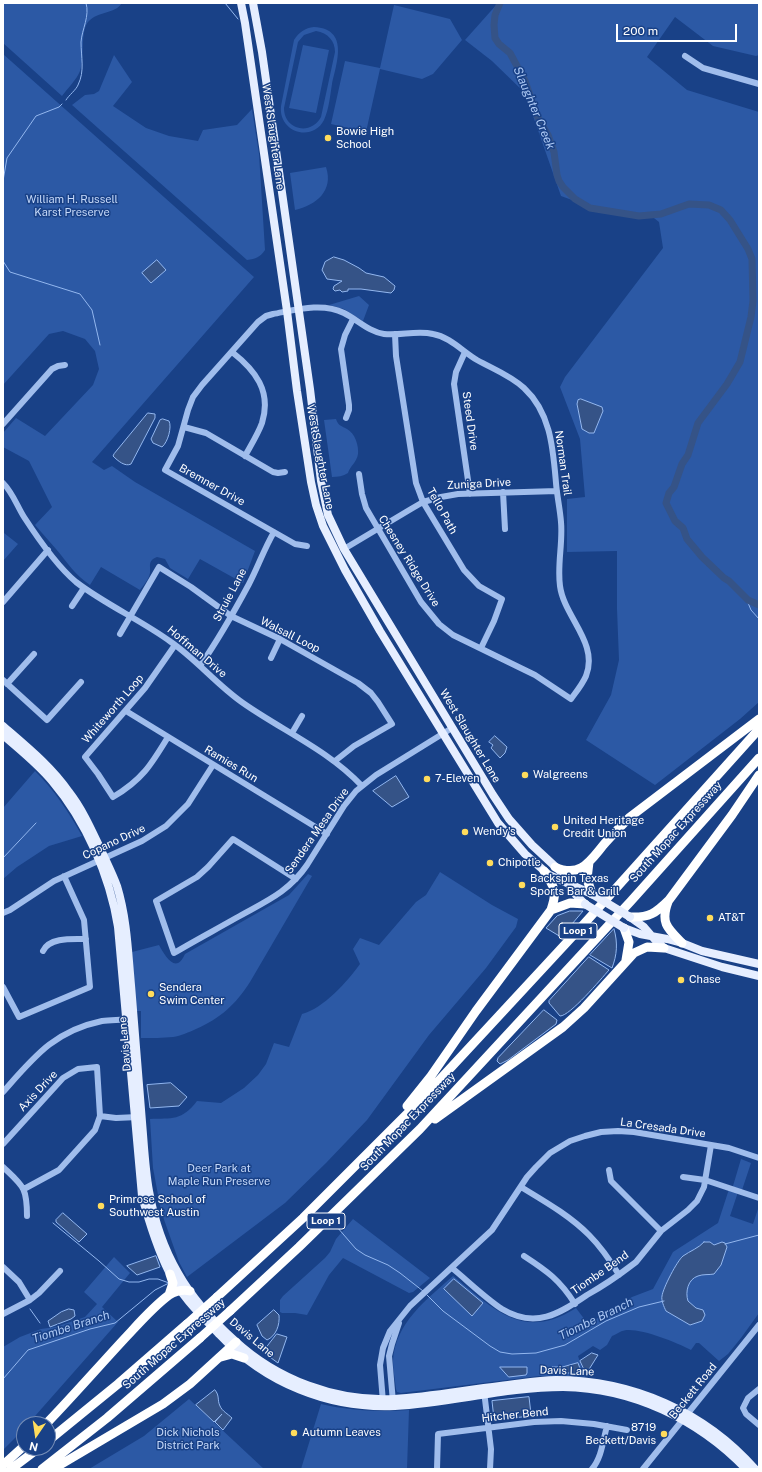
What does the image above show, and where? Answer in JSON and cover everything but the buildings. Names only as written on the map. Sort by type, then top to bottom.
[{"type":"highway","points":[[555,867],[563,870],[574,871],[589,862],[630,817],[759,719]]},
{"type":"highway","name":"South Mopac Expressway","points":[[56,1434],[118,1384],[217,1297],[302,1218],[391,1128],[419,1102],[583,925],[759,729]]},
{"type":"highway","name":"South Mopac Expressway","points":[[42,1469],[107,1418],[200,1338],[299,1247],[420,1129],[631,901],[759,758]]},
{"type":"highway","points":[[630,917],[640,918],[651,915],[662,908],[732,815],[759,775]]},
{"type":"highway","points":[[589,862],[587,879],[592,894]]},
{"type":"highway","points":[[391,1128],[431,1076],[476,1011],[551,910],[555,897],[555,890],[544,871]]},
{"type":"highway","points":[[669,900],[665,912],[666,924],[671,933],[682,943]]},
{"type":"highway","points":[[551,910],[570,903],[585,904]]},
{"type":"highway","points":[[624,928],[629,942],[626,960]]},
{"type":"highway","points":[[420,1129],[563,1027],[600,991],[626,960],[634,953],[645,947],[654,946],[664,948]]},
{"type":"highway","points":[[169,1296],[173,1283],[170,1274]]},
{"type":"highway","points":[[53,1416],[136,1327],[169,1296],[185,1290]]},
{"type":"highway","points":[[53,1469],[163,1404],[190,1384],[233,1345]]},
{"type":"highway","points":[[220,1357],[232,1354],[244,1358]]},
{"type":"highway","points":[[3,1465],[16,1453]]},
{"type":"highway","points":[[11,1469],[28,1456]]},
{"type":"main road","name":"West Slaughter Lane","points":[[241,3],[308,462],[316,505],[323,526],[345,570],[380,631],[473,784],[498,823],[526,854],[544,871],[556,879],[592,894],[630,917],[644,927],[664,948],[712,964],[759,976]]},
{"type":"main road","name":"West Slaughter Lane","points":[[253,3],[263,58],[310,389],[318,461],[328,515],[344,548],[508,818],[532,845],[555,867],[576,895],[585,904],[624,928],[636,933],[682,943],[702,951],[749,962],[759,966]]},
{"type":"main road","points":[[245,24],[256,22]]},
{"type":"main road","points":[[308,462],[318,461]]},
{"type":"main road","points":[[380,631],[390,625]]},
{"type":"main road","name":"Davis Lane","points":[[3,726],[42,760],[68,790],[88,820],[102,859]]},
{"type":"main road","name":"Davis Lane","points":[[3,735],[44,772],[64,797],[116,884],[126,923],[130,1019],[138,1117],[146,1195],[157,1245],[170,1274],[210,1315],[244,1358],[281,1381],[311,1394],[357,1405],[484,1391],[546,1380],[593,1382],[639,1393],[675,1407],[700,1430],[724,1447],[746,1469]]},
{"type":"main road","points":[[473,784],[480,789],[501,818],[508,818]]},
{"type":"main road","points":[[498,823],[511,826],[530,847],[542,854]]},
{"type":"main road","points":[[712,964],[719,963],[743,968],[748,965],[749,962]]},
{"type":"main road","points":[[748,973],[751,967],[759,966]]},
{"type":"main road","name":"Davis Lane","points":[[146,1195],[167,1250],[185,1290]]},
{"type":"main road","name":"Davis Lane","points":[[233,1345],[287,1377],[314,1388],[342,1395],[383,1402]]},
{"type":"main road","points":[[281,1381],[284,1378],[301,1386],[314,1388]]},
{"type":"main road","name":"Davis Lane","points":[[685,1417],[723,1438],[755,1469]]},
{"type":"street","points":[[685,56],[703,68],[759,84]]},
{"type":"street","name":"Norman Trail","points":[[287,312],[326,308],[341,311],[372,330],[380,333],[395,334],[424,332],[444,338],[465,352],[514,380],[525,389],[537,403],[549,431],[557,491],[561,523],[559,571],[560,587],[567,609],[585,642],[589,657],[586,675],[571,699]]},
{"type":"street","name":"Bremner Drive","points":[[287,312],[272,314],[262,319],[193,397],[178,446],[165,470],[295,544],[307,546]]},
{"type":"street","points":[[346,418],[349,405],[341,349],[345,335],[353,319]]},
{"type":"street","name":"Tello Path","points":[[395,334],[396,356],[413,470],[416,484],[423,502],[469,577],[486,590],[502,599],[491,628],[481,648]]},
{"type":"street","points":[[232,352],[246,363],[254,372],[261,385],[264,399],[264,414],[262,423],[245,456]]},
{"type":"street","name":"Steed Drive","points":[[465,352],[456,372],[454,384],[470,494]]},
{"type":"street","points":[[3,424],[52,369],[65,365]]},
{"type":"street","points":[[184,427],[206,433],[273,472],[285,472]]},
{"type":"street","name":"Chesney Ridge Drive","points":[[359,474],[364,504],[377,529],[427,610],[439,624],[454,635],[535,675],[571,699]]},
{"type":"street","name":"Hoffman Drive","points":[[3,483],[24,518],[70,578],[175,645],[242,702],[335,761],[362,786]]},
{"type":"street","name":"Zuniga Drive","points":[[344,548],[423,502],[446,496],[470,494],[557,491]]},
{"type":"street","points":[[503,492],[504,529]]},
{"type":"street","name":"Struie Lane","points":[[200,666],[213,647],[249,585],[264,549],[274,532]]},
{"type":"street","points":[[3,602],[48,550]]},
{"type":"street","name":"Walsall Loop","points":[[130,616],[159,567],[191,587],[231,616],[280,639],[364,687],[378,702],[392,724],[354,746],[335,761]]},
{"type":"street","points":[[72,606],[84,588]]},
{"type":"street","points":[[120,634],[130,616]]},
{"type":"street","points":[[271,658],[280,639]]},
{"type":"street","name":"Whiteworth Loop","points":[[168,738],[145,773],[131,786],[113,797],[85,757],[151,680],[175,645]]},
{"type":"street","points":[[34,654],[5,682],[47,720],[81,682]]},
{"type":"street","name":"Ramies Run","points":[[126,711],[327,834]]},
{"type":"street","points":[[292,733],[302,716]]},
{"type":"street","name":"Sendera Mesa Drive","points":[[296,879],[233,839],[197,877],[156,902],[174,953],[279,894],[296,879],[307,865],[344,806],[362,786],[376,775],[452,728]]},
{"type":"street","name":"Copano Drive","points":[[3,913],[49,884],[142,841],[166,826],[181,812],[213,765]]},
{"type":"street","points":[[3,987],[19,1016],[90,987],[83,917],[64,876]]},
{"type":"street","points":[[43,951],[47,945],[54,942],[86,939]]},
{"type":"street","points":[[3,1092],[6,1084],[45,1046],[58,1037],[78,1028],[102,1021],[130,1019]]},
{"type":"street","name":"Axis Drive","points":[[3,1144],[63,1078],[78,1069],[97,1067],[100,1116]]},
{"type":"street","points":[[24,1189],[55,1173],[63,1167],[93,1134],[100,1116],[116,1118],[138,1117]]},
{"type":"street","name":"La Cresada Drive","points":[[383,1402],[380,1372],[382,1352],[390,1331],[419,1297],[492,1230],[521,1186],[536,1167],[550,1153],[570,1142],[591,1134],[609,1131],[711,1144],[735,1149],[759,1158]]},
{"type":"street","name":"Tiombe Bend","points":[[452,1268],[498,1306],[515,1315],[532,1318],[550,1316],[560,1312],[575,1304],[636,1262],[661,1231],[694,1205],[701,1194],[705,1180],[711,1144]]},
{"type":"street","points":[[3,1167],[24,1189],[27,1204],[27,1216]]},
{"type":"street","points":[[609,1170],[611,1181],[661,1231]]},
{"type":"street","points":[[683,1177],[705,1180],[759,1198]]},
{"type":"street","points":[[521,1186],[563,1213],[580,1226],[605,1253],[619,1274]]},
{"type":"street","points":[[524,1256],[549,1272],[559,1281],[575,1304]]},
{"type":"street","points":[[3,1268],[19,1282],[30,1300]]},
{"type":"street","points":[[3,1314],[30,1300],[39,1293],[60,1271]]},
{"type":"street","name":"La Cresada Drive","points":[[393,1402],[389,1356],[401,1317]]},
{"type":"street","name":"Beckett Road","points":[[643,1469],[759,1325]]},
{"type":"street","points":[[759,1389],[748,1398],[744,1408],[746,1414],[759,1425]]},
{"type":"street","points":[[484,1391],[491,1449],[490,1469]]},
{"type":"street","name":"Hitcher Bend","points":[[437,1469],[438,1434],[534,1422],[554,1421],[583,1422],[627,1430]]},
{"type":"street","points":[[592,1469],[600,1454],[607,1426]]},
{"type":"green space","points":[[3,3],[122,3],[119,7],[92,18],[88,22],[84,32],[82,59],[79,74],[62,96],[3,43]]},
{"type":"green space","points":[[498,3],[759,3],[759,55],[756,56],[713,46],[675,17],[647,57],[687,90],[759,112],[759,702],[740,719],[655,785],[586,740],[611,695],[619,660],[617,551],[567,552],[567,499],[585,497],[580,439],[560,387],[565,377],[663,248],[659,222],[650,215],[594,208],[561,196],[525,93],[492,61],[465,40]]},
{"type":"green space","points":[[394,5],[450,19],[462,40],[433,74],[422,79],[380,69],[366,132],[331,124],[345,61],[380,68]]},
{"type":"green space","points":[[314,27],[325,29],[332,34],[336,40],[338,57],[326,116],[319,127],[304,133],[290,128],[281,115],[281,106],[294,40],[302,31]],"holes":[[[316,31],[330,38],[335,48],[321,117],[317,123],[311,127],[299,128],[293,126],[288,121],[284,108],[298,42],[304,35]]]},
{"type":"green space","points":[[303,45],[329,50],[316,113],[289,108]]},
{"type":"green space","name":"William H. Russell Karst Preserve","points":[[3,54],[254,277],[92,462],[104,470],[112,466],[135,482],[255,551],[243,583],[200,559],[188,579],[170,568],[165,559],[157,557],[152,560],[150,564],[150,573],[140,590],[101,567],[90,585],[76,573],[35,525],[52,507],[29,461],[3,447],[3,433],[16,418],[45,436],[93,385],[99,369],[95,351],[85,339],[63,331],[49,334],[3,385]]},
{"type":"green space","points":[[114,55],[132,82],[113,106],[146,128],[169,136],[198,141],[203,130],[237,125],[252,109],[259,154],[265,250],[259,256],[247,260],[72,105],[85,95],[94,94],[99,91]]},
{"type":"green space","points":[[326,167],[328,176],[327,183],[321,196],[310,205],[295,210],[290,173]]},
{"type":"green space","points":[[359,296],[369,305],[363,321],[344,309],[329,305]]},
{"type":"green space","points":[[336,419],[339,424],[352,433],[358,447],[358,454],[348,473],[332,477],[324,420]]},
{"type":"green space","points":[[4,533],[18,544],[3,561],[3,535]]},
{"type":"green space","points":[[35,771],[61,802],[82,836],[49,846],[17,867],[3,879],[3,808]]},
{"type":"green space","name":"Deer Park at Maple Run Preserve","points":[[440,872],[492,905],[518,919],[516,927],[486,968],[429,1035],[367,1120],[285,1203],[187,1277],[179,1262],[161,1211],[153,1168],[150,1119],[176,1117],[186,1112],[197,1101],[221,1103],[244,1088],[258,1075],[266,1064],[274,1043],[289,1047],[302,1014],[318,1006],[334,994],[355,971],[360,964],[353,949],[360,938],[379,945],[416,902],[426,895]]},
{"type":"green space","points":[[308,874],[312,876],[250,982],[239,998],[227,1010],[205,1025],[179,1036],[141,1038],[141,1011],[136,1011],[132,952],[159,945],[171,962],[178,963],[182,960],[185,954],[289,895]]},
{"type":"green space","points":[[741,1159],[751,1163],[742,1190],[739,1189],[730,1216],[753,1224],[758,1209],[759,1313],[728,1354],[719,1361],[699,1343],[696,1343],[691,1350],[677,1343],[650,1334],[634,1330],[625,1330],[612,1336],[607,1345],[600,1350],[593,1346],[578,1356],[585,1377],[539,1376],[401,1393],[397,1392],[393,1361],[395,1347],[400,1335],[406,1323],[414,1313],[453,1276],[482,1300],[496,1310],[510,1317],[525,1322],[540,1322],[557,1318],[576,1308],[588,1324],[632,1297],[653,1289],[673,1252],[718,1223],[730,1186],[733,1186]]},
{"type":"green space","points":[[353,1219],[430,1278],[413,1292],[409,1293],[343,1258],[329,1275],[307,1315],[280,1312],[280,1300],[283,1296],[325,1258],[330,1252],[336,1239]]},
{"type":"green space","points":[[114,1257],[130,1273],[102,1307],[118,1322],[35,1416],[16,1416],[16,1437],[3,1450],[3,1347],[20,1337],[41,1329],[55,1327],[85,1317],[97,1304],[84,1292]]},
{"type":"green space","name":"Dick Nichols District Park","points":[[189,1399],[264,1469],[89,1469],[144,1436]]},
{"type":"green space","points":[[321,1404],[365,1410],[409,1410],[407,1469],[301,1469]]},
{"type":"shaded area","points":[[334,257],[344,260],[366,273],[384,277],[395,286],[394,290],[391,293],[361,289],[348,289],[348,291],[342,292],[340,290],[335,291],[333,289],[334,286],[342,281],[327,279],[322,270],[325,262]]},
{"type":"shaded area","points":[[157,260],[166,270],[151,283],[142,273]]},
{"type":"shaded area","points":[[581,399],[602,407],[603,411],[594,433],[589,433],[582,429],[577,404],[578,400]]},
{"type":"shaded area","points":[[148,413],[155,414],[155,418],[131,464],[126,465],[113,456]]},
{"type":"shaded area","points":[[163,419],[169,421],[170,431],[168,438],[162,447],[153,443],[151,439],[160,420]]},
{"type":"shaded area","points":[[495,736],[507,747],[505,753],[500,758],[491,748],[493,745],[489,742]]},
{"type":"shaded area","points":[[396,776],[409,797],[392,807],[373,791]]},
{"type":"shaded area","points":[[570,911],[583,911],[561,937],[546,928],[557,916]]},
{"type":"shaded area","points":[[614,929],[616,949],[612,968],[590,955]]},
{"type":"shaded area","points":[[589,957],[609,970],[578,1004],[560,1016],[549,1001]]},
{"type":"shaded area","points":[[544,1010],[557,1020],[556,1024],[508,1060],[500,1064],[497,1061],[498,1058]]},
{"type":"shaded area","points":[[171,1083],[187,1097],[179,1106],[150,1108],[147,1085]]},
{"type":"shaded area","points":[[63,1213],[87,1234],[79,1242],[56,1222],[56,1220]]},
{"type":"shaded area","points":[[704,1242],[710,1242],[714,1245],[722,1242],[725,1243],[727,1247],[721,1265],[714,1274],[698,1276],[692,1280],[688,1286],[688,1301],[696,1308],[703,1310],[705,1315],[702,1321],[690,1325],[666,1311],[662,1301],[662,1296],[680,1259]]},
{"type":"shaded area","points":[[156,1256],[160,1267],[137,1275],[127,1266]]},
{"type":"shaded area","points":[[454,1279],[483,1303],[472,1316],[444,1289]]},
{"type":"shaded area","points":[[69,1309],[74,1310],[75,1316],[50,1327],[48,1321],[61,1312]]},
{"type":"shaded area","points":[[274,1310],[279,1315],[279,1323],[273,1336],[267,1340],[262,1336],[257,1325]]},
{"type":"shaded area","points":[[277,1334],[287,1337],[278,1363],[267,1355],[266,1348]]},
{"type":"shaded area","points":[[592,1353],[598,1355],[588,1371],[585,1372],[580,1361]]},
{"type":"shaded area","points":[[578,1363],[581,1371],[579,1373],[552,1372],[552,1367],[562,1367]]},
{"type":"shaded area","points":[[500,1367],[527,1367],[527,1373],[526,1375],[509,1377]]},
{"type":"shaded area","points":[[215,1390],[221,1408],[232,1418],[223,1430],[215,1422],[222,1414],[214,1422],[196,1405]]},
{"type":"shaded area","points":[[529,1397],[530,1416],[494,1419],[492,1401]]},
{"type":"waterway","points":[[66,100],[77,87],[80,80],[82,64],[81,42],[87,13],[86,3]]},
{"type":"waterway","points":[[225,3],[238,19]]},
{"type":"waterway","name":"Slaughter Creek","points":[[500,3],[495,15],[495,38],[499,44],[510,53],[525,81],[537,116],[548,135],[554,152],[559,181],[575,199],[590,208],[639,216],[661,214],[689,204],[709,205],[721,210],[730,220],[748,249],[752,259],[753,301],[751,317],[740,362],[727,384],[698,423],[688,455],[682,464],[674,487],[669,493],[666,503],[675,521],[683,528],[687,539],[702,557],[748,600],[759,605]]},
{"type":"waterway","points":[[3,181],[7,158],[36,116],[59,107],[62,104]]},
{"type":"waterway","points":[[3,261],[10,272],[80,294],[92,310],[100,345]]},
{"type":"waterway","points":[[746,598],[751,610],[759,619]]},
{"type":"waterway","points":[[3,858],[36,823]]},
{"type":"waterway","points":[[53,1223],[119,1279],[129,1282],[158,1279],[169,1283]]},
{"type":"waterway","name":"Tiombe Branch","points":[[337,1227],[356,1249],[365,1255],[388,1265],[423,1291]]},
{"type":"waterway","name":"Tiombe Branch","points":[[725,1244],[759,1235]]},
{"type":"waterway","name":"Tiombe Branch","points":[[3,1379],[28,1350],[90,1329],[115,1323],[155,1290],[169,1283]]},
{"type":"waterway","name":"Tiombe Branch","points":[[427,1295],[443,1311],[490,1346],[500,1352],[512,1354],[536,1353],[565,1345],[606,1321],[639,1307],[664,1301]]},
{"type":"waterway","points":[[30,1309],[40,1323]]},
{"type":"place","name":"Bowie High School","points":[[328,138]]},
{"type":"place","name":"Walgreens","points":[[525,775]]},
{"type":"place","name":"7-Eleven","points":[[427,779]]},
{"type":"place","name":"United Heritage Credit Union","points":[[555,827]]},
{"type":"place","name":"Wendy's","points":[[465,832]]},
{"type":"place","name":"Chipotle","points":[[490,863]]},
{"type":"place","name":"Backspin Texas Sports Bar & Grill","points":[[522,885]]},
{"type":"place","name":"AT&T","points":[[710,918]]},
{"type":"place","name":"Chase","points":[[681,980]]},
{"type":"place","name":"Sendera Swim Center","points":[[151,994]]},
{"type":"place","name":"Primrose School of Southwest Austin","points":[[101,1206]]},
{"type":"place","name":"Autumn Leaves","points":[[294,1433]]},
{"type":"place","name":"8719 Beckett/Davis","points":[[664,1434]]}]
